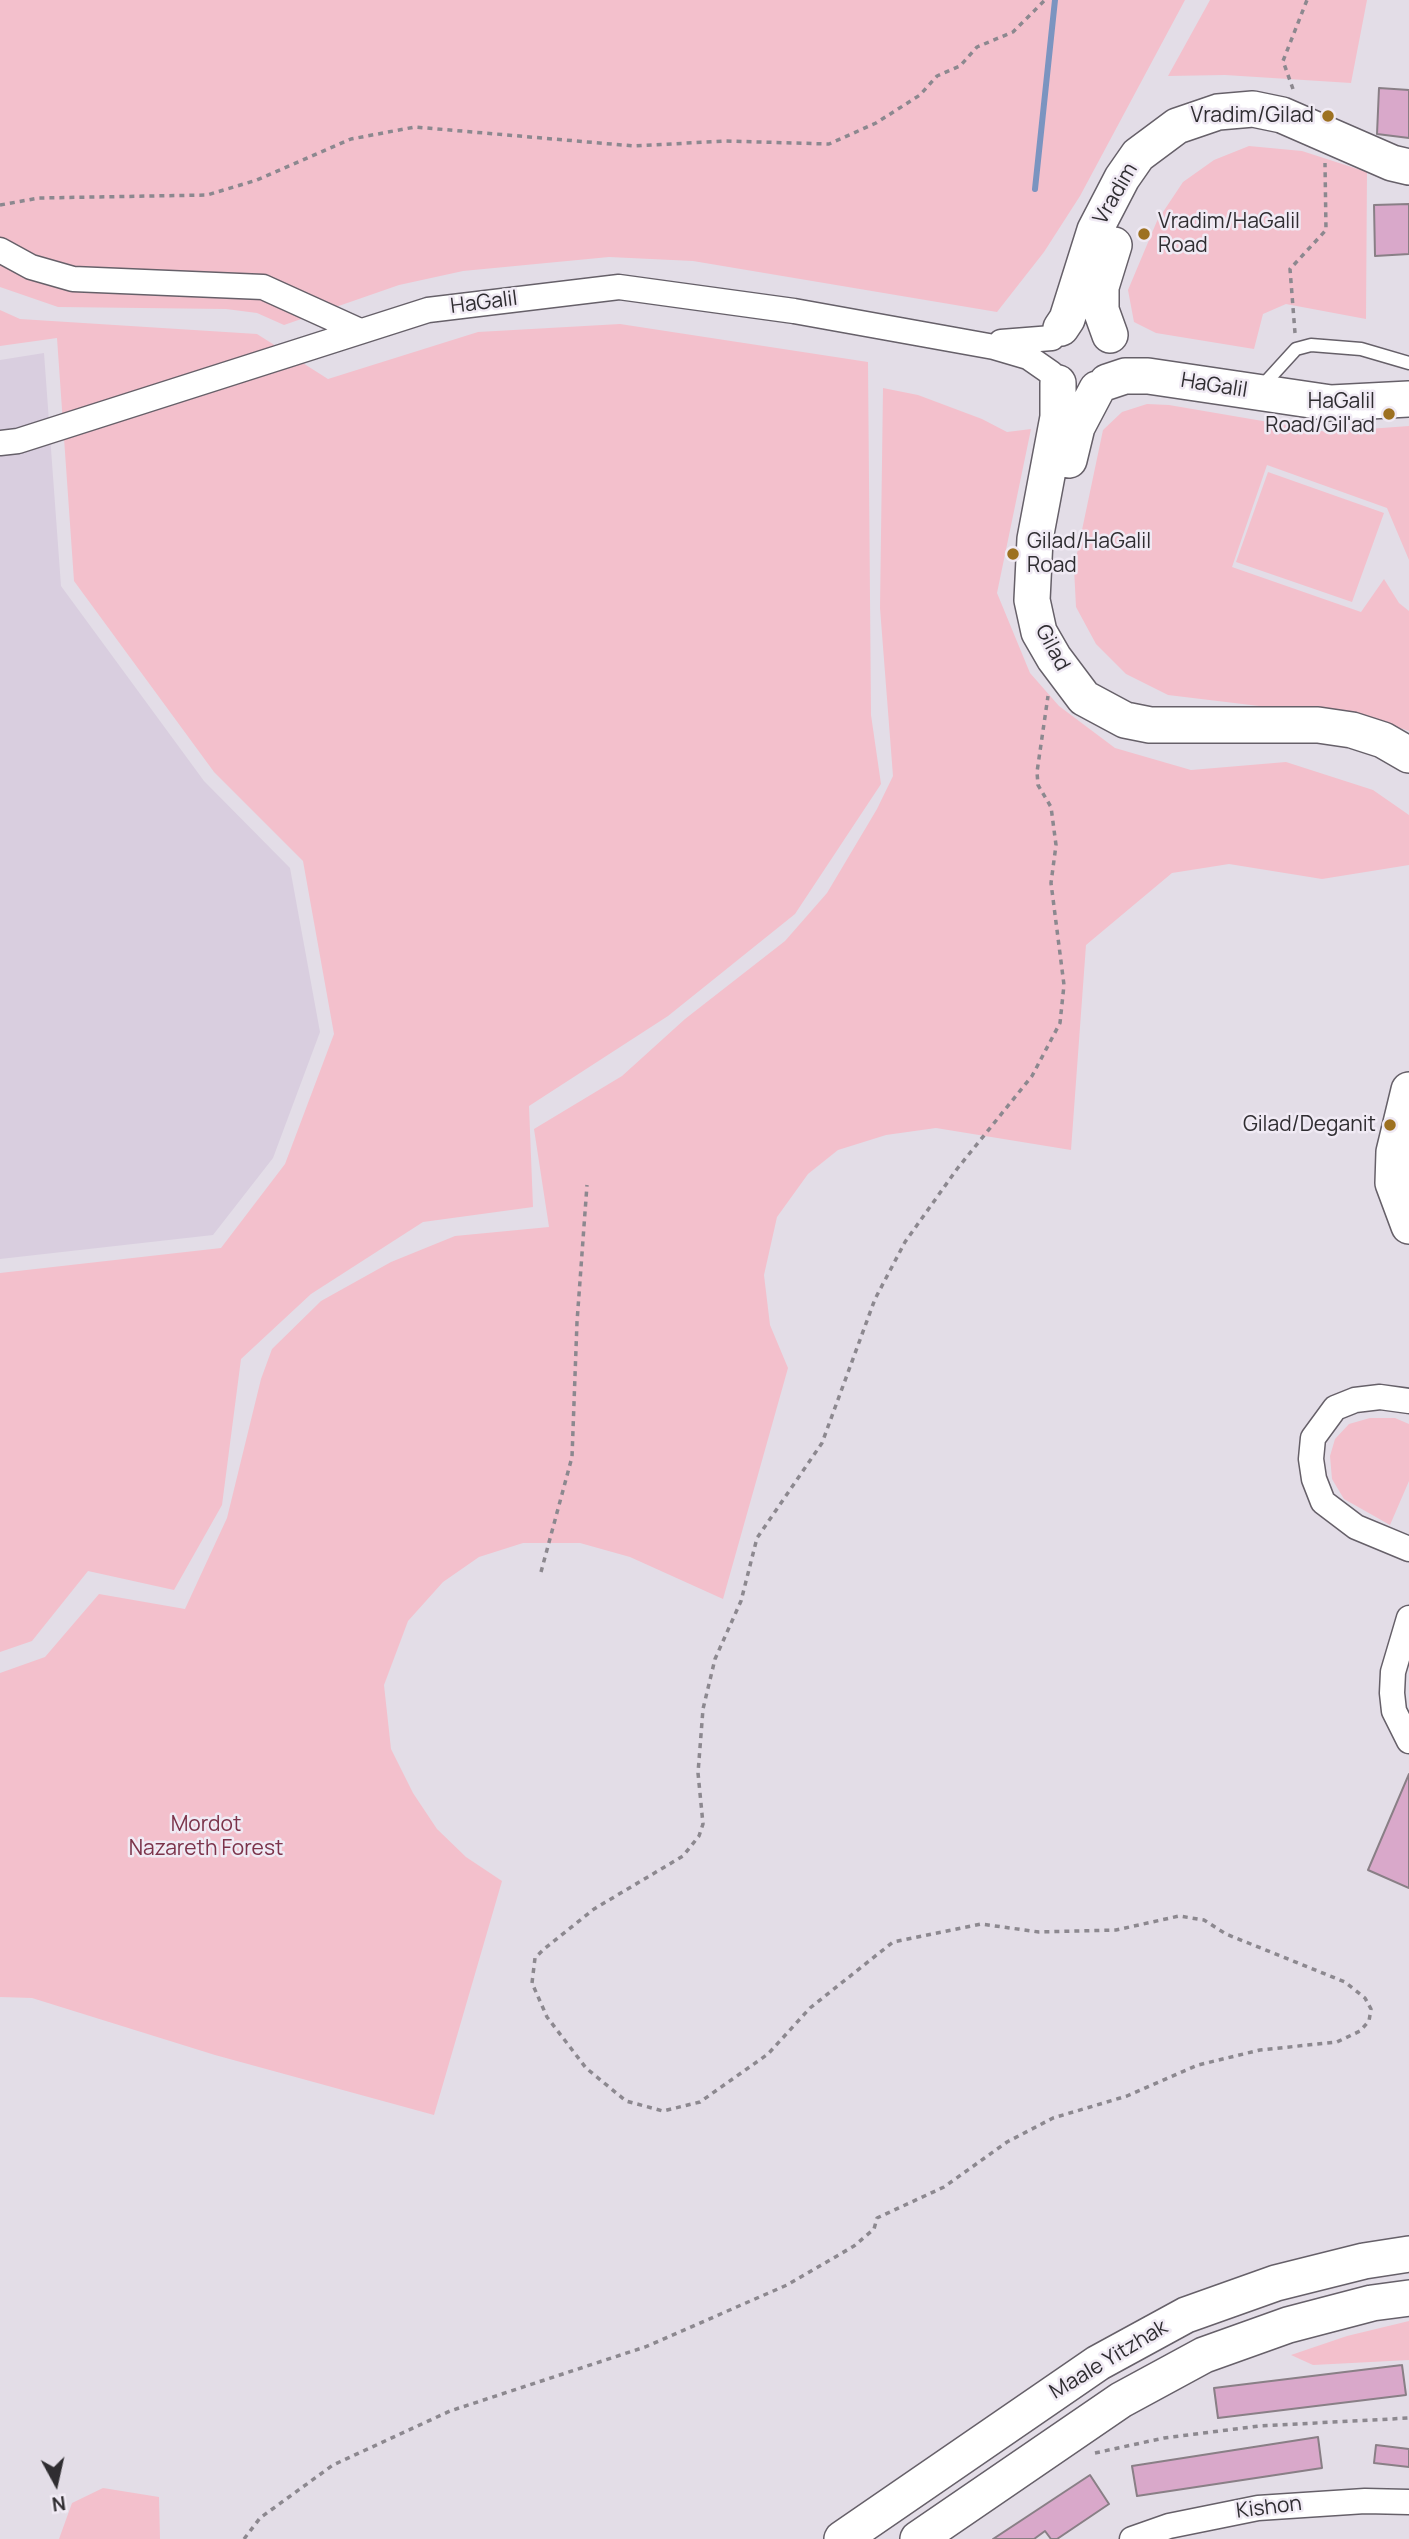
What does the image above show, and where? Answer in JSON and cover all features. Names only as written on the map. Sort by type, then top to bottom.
[{"type":"street","name":"Vradim","points":[[1056,333],[1067,319],[1095,230],[1107,205],[1139,155],[1160,136],[1198,117],[1253,109],[1282,115],[1392,163],[1409,167]]},
{"type":"street","name":"Vradim","points":[[1112,339],[1101,310],[1105,268],[1127,215],[1159,164],[1179,145],[1222,124],[1247,118],[1307,128]]},
{"type":"street","points":[[0,250],[31,267],[73,279],[263,287],[360,331]]},
{"type":"street","name":"HaGalil","points":[[9,442],[428,310],[619,287],[794,311],[965,341],[1028,356],[1054,378]]},
{"type":"street","points":[[1084,321],[1101,327],[1112,339],[1118,358],[1114,372],[1102,386],[1072,391],[1054,378],[1047,362],[1056,333],[1084,321]]},
{"type":"street","name":"HaGalil","points":[[965,341],[1016,342],[1056,333]]},
{"type":"street","name":"HaGalil","points":[[1112,339],[1122,350],[1144,358],[1363,403]]},
{"type":"street","name":"HaGalil","points":[[1102,386],[1125,376],[1148,376],[1287,398],[1363,403],[1409,399]]},
{"type":"street","name":"Gilad","points":[[1054,378],[1058,418],[1032,573],[1032,600],[1039,632],[1054,658],[1084,698],[1125,720],[1150,725],[1318,725],[1382,740],[1409,755]]},
{"type":"street","name":"Gilad","points":[[1102,386],[1077,427],[1053,547],[1051,573],[1059,621],[1083,670],[1118,700],[1146,716],[1206,726]]},
{"type":"street","points":[[1409,1090],[1394,1152],[1393,1183],[1409,1226]]},
{"type":"street","points":[[1409,1401],[1380,1396],[1355,1400],[1335,1408],[1313,1438],[1311,1459],[1314,1479],[1324,1502],[1337,1515],[1356,1527],[1409,1549]]},
{"type":"street","points":[[1409,1618],[1393,1672],[1392,1693],[1394,1710],[1409,1741]]},
{"type":"street","name":"Maale Yitzhak","points":[[842,2539],[1098,2363],[1175,2320],[1276,2283],[1364,2261],[1409,2254]]},
{"type":"street","name":"Maale Yitzhak","points":[[918,2539],[1121,2400],[1204,2355],[1288,2325],[1372,2304],[1409,2298]]},
{"type":"street","name":"Kishon","points":[[1132,2539],[1217,2514],[1258,2508],[1365,2501],[1409,2502]]},
{"type":"lane","points":[[1265,383],[1296,349],[1311,345],[1334,345],[1409,363]]},
{"type":"path","points":[[0,205],[39,198],[207,195],[257,180],[351,139],[415,127],[634,146],[725,141],[829,144],[876,124],[920,95],[937,76],[960,66],[977,47],[1013,32],[1045,0]]},
{"type":"path","points":[[1296,349],[1290,269],[1326,230],[1325,159],[1307,128],[1283,61],[1307,0]]},
{"type":"path","points":[[244,2539],[260,2518],[345,2460],[450,2411],[645,2347],[787,2285],[854,2246],[874,2229],[877,2218],[944,2187],[1007,2143],[1053,2118],[1127,2096],[1198,2065],[1260,2050],[1337,2042],[1360,2031],[1369,2021],[1371,2009],[1365,1998],[1345,1982],[1226,1934],[1204,1920],[1179,1916],[1116,1930],[1039,1932],[981,1924],[893,1942],[810,2008],[768,2054],[700,2102],[663,2111],[626,2101],[586,2068],[547,2017],[531,1983],[535,1958],[544,1949],[594,1909],[682,1856],[699,1836],[703,1824],[698,1773],[703,1709],[715,1659],[741,1601],[757,1538],[822,1443],[875,1299],[905,1242],[957,1169],[1027,1083],[1044,1058],[1060,1023],[1064,985],[1051,883],[1056,845],[1051,807],[1038,785],[1037,772],[1054,658]]},
{"type":"path","points":[[541,1572],[572,1457],[576,1322],[587,1185]]},
{"type":"path","points":[[1087,2455],[1164,2438],[1259,2426],[1409,2418]]},
{"type":"shaded area","points":[[44,353],[61,586],[204,781],[290,868],[320,1032],[273,1158],[213,1235],[0,1259],[0,360]]},
{"type":"green space","points":[[0,0],[1185,0],[1080,196],[1044,252],[997,312],[693,261],[609,257],[463,271],[399,285],[284,325],[257,313],[226,309],[58,307],[0,287]]},
{"type":"green space","points":[[1210,0],[1367,0],[1351,83],[1225,75],[1168,76]]},
{"type":"green space","points":[[1249,146],[1302,151],[1367,172],[1366,319],[1286,304],[1263,314],[1254,349],[1156,333],[1134,322],[1128,290],[1157,221],[1183,182],[1214,160]]},
{"type":"green space","points":[[0,310],[20,319],[257,334],[328,379],[478,332],[620,324],[868,362],[871,715],[881,784],[795,914],[668,1016],[529,1106],[533,1207],[423,1222],[311,1294],[241,1359],[222,1505],[174,1590],[88,1571],[32,1641],[0,1652],[0,1273],[221,1248],[285,1164],[334,1034],[303,861],[214,772],[74,581],[57,338],[0,346]]},
{"type":"green space","name":"Mordot Nazareth Forest","points":[[883,388],[918,395],[982,419],[1007,432],[1031,429],[997,593],[1030,673],[1059,706],[1115,748],[1191,770],[1286,762],[1373,790],[1409,815],[1409,865],[1322,879],[1229,864],[1172,873],[1086,945],[1071,1150],[936,1128],[886,1135],[838,1150],[808,1174],[777,1217],[764,1275],[770,1325],[788,1368],[723,1599],[630,1557],[580,1543],[523,1543],[479,1557],[443,1582],[408,1621],[384,1685],[391,1749],[413,1793],[437,1829],[466,1857],[502,1881],[434,2115],[215,2055],[32,1998],[0,1997],[0,1673],[45,1657],[99,1594],[185,1609],[227,1518],[261,1379],[272,1349],[321,1301],[391,1262],[455,1236],[549,1227],[534,1129],[622,1076],[685,1019],[785,941],[827,893],[877,809],[893,776],[880,608]]},
{"type":"green space","points":[[1147,404],[1169,405],[1327,432],[1409,426],[1409,560],[1387,508],[1267,465],[1232,567],[1361,612],[1384,579],[1399,603],[1409,611],[1409,731],[1351,712],[1284,709],[1168,695],[1126,674],[1096,644],[1076,607],[1074,568],[1103,430],[1122,412]]},
{"type":"green space","points":[[1268,472],[1384,513],[1352,602],[1236,562]]},
{"type":"green space","points":[[1370,1418],[1395,1418],[1409,1424],[1409,1481],[1390,1525],[1344,1499],[1332,1479],[1330,1456],[1335,1439],[1349,1424]]},
{"type":"green space","points":[[1409,2321],[1409,2360],[1313,2365],[1291,2355],[1347,2336]]},
{"type":"green space","points":[[103,2488],[159,2497],[160,2539],[59,2539],[72,2503]]},
{"type":"building","points":[[1379,88],[1409,90],[1409,138],[1377,134]]},
{"type":"building","points":[[1409,204],[1409,254],[1375,256],[1374,205]]},
{"type":"building","points":[[1409,1774],[1409,1888],[1368,1870]]},
{"type":"building","points":[[1402,2365],[1406,2395],[1218,2418],[1214,2388]]},
{"type":"building","points":[[1318,2437],[1322,2468],[1137,2496],[1132,2466]]},
{"type":"building","points":[[1376,2445],[1409,2449],[1409,2467],[1374,2463]]},
{"type":"building","points":[[1090,2475],[1109,2504],[1057,2539],[1051,2539],[1045,2531],[1034,2539],[993,2539]]},
{"type":"waterway","points":[[1035,189],[1055,0]]},
{"type":"place","name":"Vradim/Gilad","points":[[1328,116]]},
{"type":"place","name":"Vradim/HaGalil Road","points":[[1144,234]]},
{"type":"place","name":"HaGalil Road/Gil'ad","points":[[1389,414]]},
{"type":"place","name":"Gilad/HaGalil Road","points":[[1013,554]]},
{"type":"place","name":"Gilad/Deganit","points":[[1390,1125]]}]
